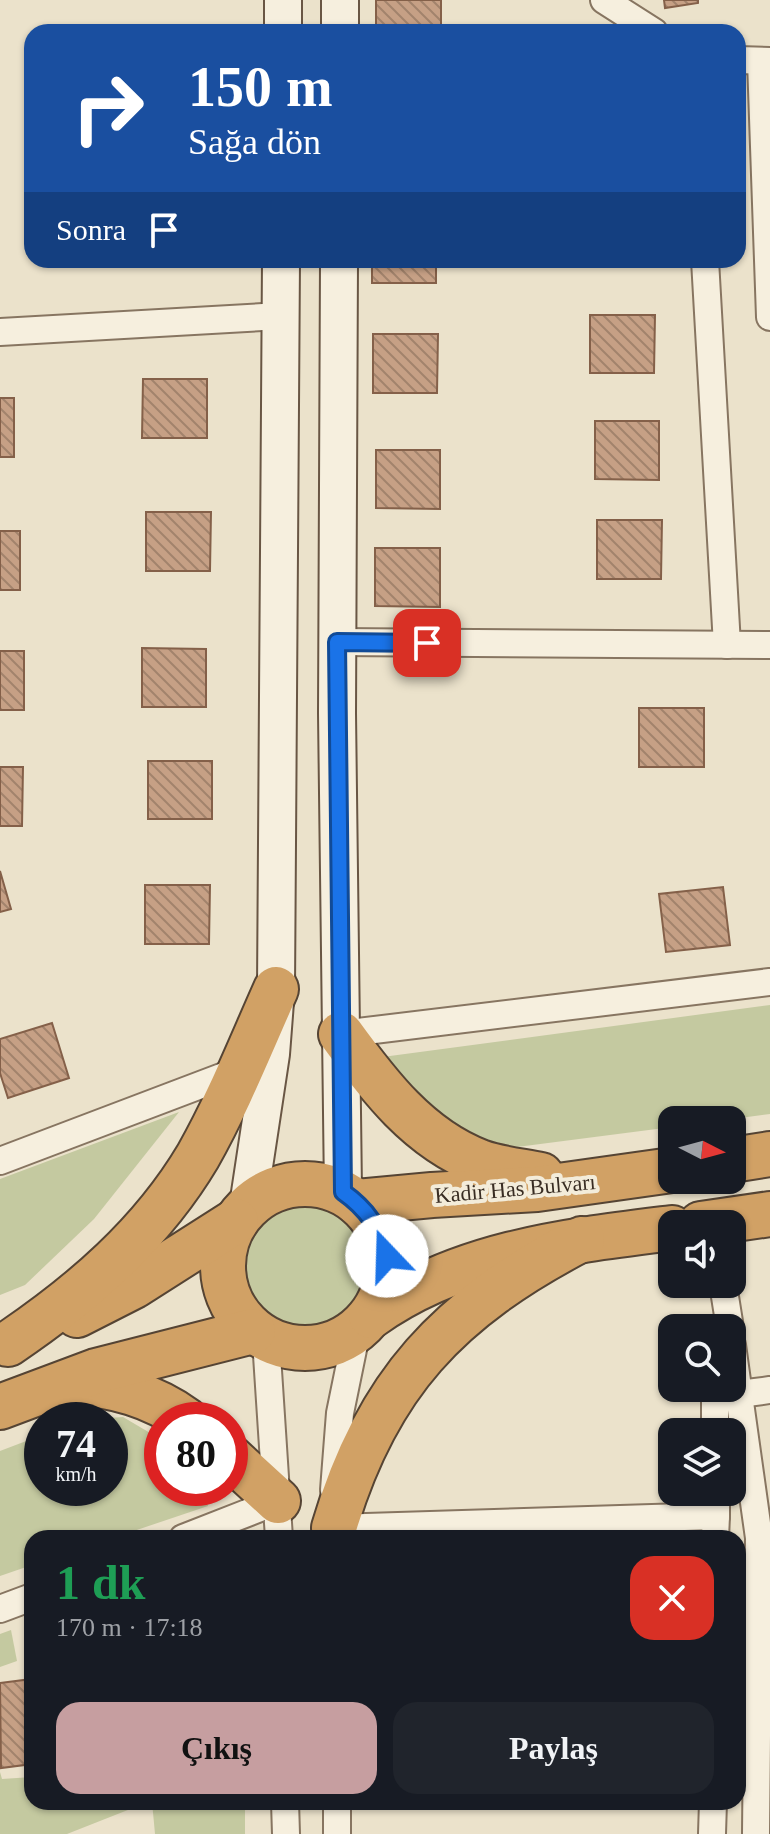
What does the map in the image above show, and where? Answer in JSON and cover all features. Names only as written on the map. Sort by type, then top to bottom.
[{"type":"highway","points":[[4,1346],[42,1321],[93,1280],[153,1219],[197,1156],[276,989]]},
{"type":"highway","points":[[341,1034],[394,1101],[431,1134],[456,1150],[482,1162],[582,1183]]},
{"type":"highway","points":[[746,1158],[770,1154]]},
{"type":"highway","name":"Kadir Has Bulvarı","points":[[350,1197],[522,1191],[658,1172]]},
{"type":"highway","points":[[4,1346],[90,1309],[134,1286],[265,1194],[283,1186],[313,1184],[350,1197],[371,1217],[382,1236],[387,1256],[387,1277],[381,1298],[364,1323]]},
{"type":"highway","points":[[242,1213],[227,1239],[223,1259],[223,1279],[229,1299],[239,1316],[260,1335],[285,1347],[303,1349],[341,1341],[390,1303],[465,1268],[516,1252],[582,1239],[658,1230]]},
{"type":"highway","points":[[746,1218],[770,1214]]},
{"type":"highway","points":[[335,1530],[346,1487],[362,1448],[378,1417],[414,1366],[434,1344],[493,1293],[531,1267],[582,1239]]},
{"type":"highway","points":[[0,1407],[62,1382],[130,1361],[260,1335]]},
{"type":"highway","points":[[62,1382],[86,1383],[134,1393],[151,1402]]},
{"type":"highway","points":[[248,1480],[279,1519]]},
{"type":"street","points":[[283,0],[283,24]]},
{"type":"street","points":[[340,0],[340,24]]},
{"type":"street","points":[[604,0],[642,24]]},
{"type":"street","points":[[756,61],[770,317]]},
{"type":"street","points":[[242,1213],[271,1054],[276,989],[281,268]]},
{"type":"street","points":[[339,268],[337,642],[341,1034],[350,1197]]},
{"type":"street","points":[[705,268],[727,645]]},
{"type":"street","points":[[0,332],[281,316]]},
{"type":"street","points":[[337,642],[770,645]]},
{"type":"street","points":[[341,1034],[770,982]]},
{"type":"street","points":[[0,1161],[240,1070]]},
{"type":"street","points":[[334,1530],[340,1413],[364,1323]]},
{"type":"street","points":[[223,1530],[279,1519],[260,1335]]},
{"type":"street","points":[[746,1391],[770,1390]]},
{"type":"street","points":[[729,1402],[759,1538],[756,1834]]},
{"type":"street","points":[[398,1530],[716,1515]]},
{"type":"street","points":[[0,1609],[24,1600]]},
{"type":"street","points":[[285,1810],[286,1834]]},
{"type":"street","points":[[337,1810],[337,1834]]},
{"type":"street","points":[[712,1834],[713,1810]]},
{"type":"green space","points":[[770,1005],[770,1114],[746,1117],[746,1106],[658,1106],[658,1129],[517,1147],[490,1144],[433,1116],[375,1058]]},
{"type":"green space","points":[[179,1112],[94,1219],[25,1285],[0,1295],[0,1179]]},
{"type":"green space","points":[[305,1205],[329,1210],[349,1223],[362,1243],[367,1267],[362,1291],[349,1311],[329,1324],[305,1329],[281,1324],[261,1311],[248,1291],[243,1267],[248,1243],[261,1223],[281,1210]]},
{"type":"green space","points":[[128,1420],[144,1429],[144,1506],[208,1506],[137,1530],[24,1530],[24,1568],[0,1576],[0,1451],[24,1442],[24,1506],[128,1506]]},
{"type":"green space","points":[[11,1630],[17,1661],[0,1667],[0,1634]]},
{"type":"green space","points":[[0,1772],[2,1779],[24,1778],[24,1810],[128,1810],[67,1834],[0,1834]]},
{"type":"green space","points":[[153,1810],[245,1810],[245,1834],[155,1834]]},
{"type":"building","points":[[376,0],[441,0],[441,24],[376,24]]},
{"type":"building","points":[[664,0],[698,0],[698,3],[665,8]]},
{"type":"building","points":[[372,268],[436,268],[436,283],[372,283]]},
{"type":"building","points":[[590,315],[655,315],[654,373],[590,373]]},
{"type":"building","points":[[373,334],[438,334],[437,393],[373,393]]},
{"type":"building","points":[[143,379],[207,379],[207,438],[142,438]]},
{"type":"building","points":[[0,398],[14,398],[14,457],[0,457]]},
{"type":"building","points":[[595,421],[659,421],[659,480],[595,479]]},
{"type":"building","points":[[376,450],[440,450],[440,509],[376,508]]},
{"type":"building","points":[[146,512],[211,512],[210,571],[146,571]]},
{"type":"building","points":[[597,520],[662,520],[661,579],[597,579]]},
{"type":"building","points":[[0,531],[20,531],[20,590],[0,590]]},
{"type":"building","points":[[375,548],[440,548],[440,607],[375,606]]},
{"type":"building","points":[[142,648],[206,649],[206,707],[142,707]]},
{"type":"building","points":[[0,651],[24,651],[24,710],[0,710]]},
{"type":"building","points":[[639,708],[704,708],[704,767],[639,767]]},
{"type":"building","points":[[148,761],[212,761],[212,819],[148,819]]},
{"type":"building","points":[[0,767],[23,767],[22,826],[0,826]]},
{"type":"building","points":[[0,871],[11,909],[0,912]]},
{"type":"building","points":[[145,885],[210,885],[209,944],[145,944]]},
{"type":"building","points":[[723,887],[730,945],[666,952],[659,894]]},
{"type":"building","points":[[52,1023],[69,1078],[8,1098],[0,1073],[0,1039]]},
{"type":"building","points":[[24,1680],[24,1765],[1,1768],[0,1683]]},
{"type":"route","points":[[387,1256],[382,1236],[371,1217],[343,1192],[337,642],[427,643]]}]
